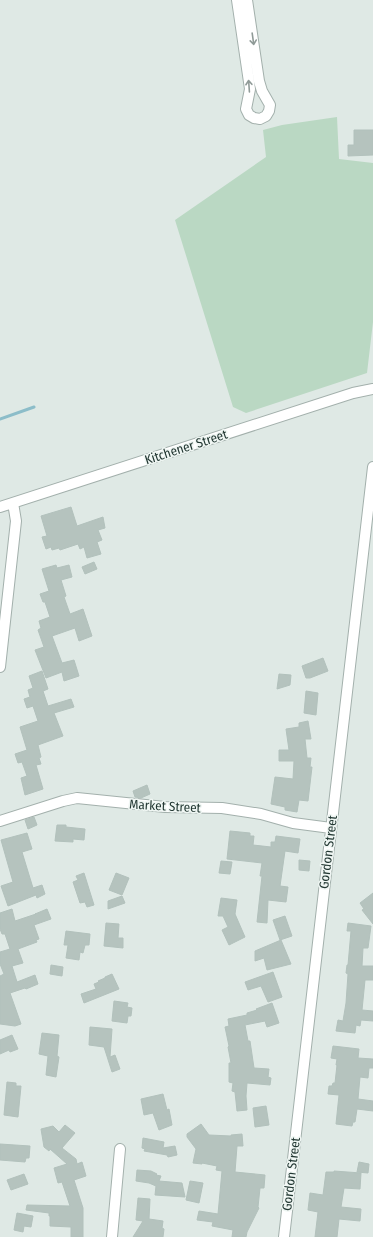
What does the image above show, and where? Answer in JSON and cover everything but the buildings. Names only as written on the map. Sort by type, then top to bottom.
[{"type":"street","points":[[237,0],[250,89],[246,109],[249,115],[260,119],[266,116],[270,105],[262,91],[259,81],[247,0]]},
{"type":"street","name":"Kitchener Street","points":[[0,507],[353,393],[373,389]]},
{"type":"street","name":"Gordon Street","points":[[284,1237],[373,468]]},
{"type":"street","points":[[0,667],[16,521],[13,503]]},
{"type":"street","name":"Market Street","points":[[0,821],[77,798],[165,807],[222,808],[331,828]]},
{"type":"street","points":[[112,1237],[120,1149]]},
{"type":"green space","points":[[337,117],[339,159],[373,163],[373,322],[367,373],[246,413],[233,407],[175,220],[266,157],[263,130],[282,125]]},
{"type":"waterway","points":[[0,419],[34,407]]}]
